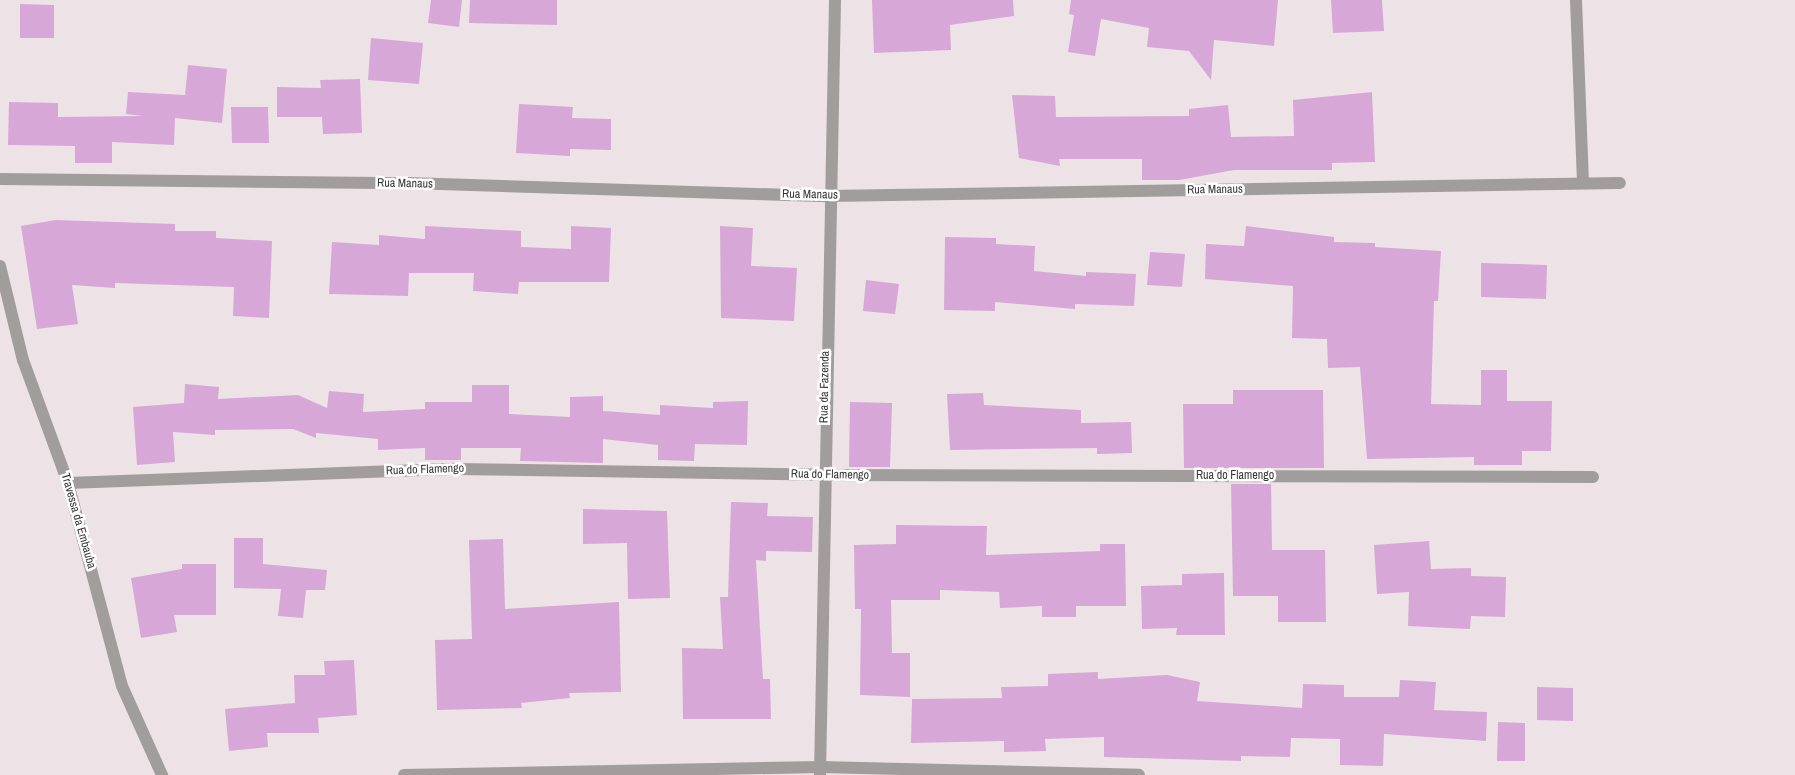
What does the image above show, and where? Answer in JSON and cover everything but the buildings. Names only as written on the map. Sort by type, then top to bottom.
[{"type":"street","name":"Rua da Fazenda","points":[[820,771],[828,196],[835,0]]},
{"type":"street","points":[[1576,0],[1583,183]]},
{"type":"street","name":"Rua Manaus","points":[[0,179],[408,183],[828,196],[1620,183]]},
{"type":"street","name":"Travessa da Embauba","points":[[0,266],[23,360],[68,483],[122,686],[162,775]]},
{"type":"street","name":"Rua do Flamengo","points":[[68,483],[455,469],[823,475],[1593,477]]},
{"type":"street","points":[[404,775],[820,771],[1138,775]]}]
